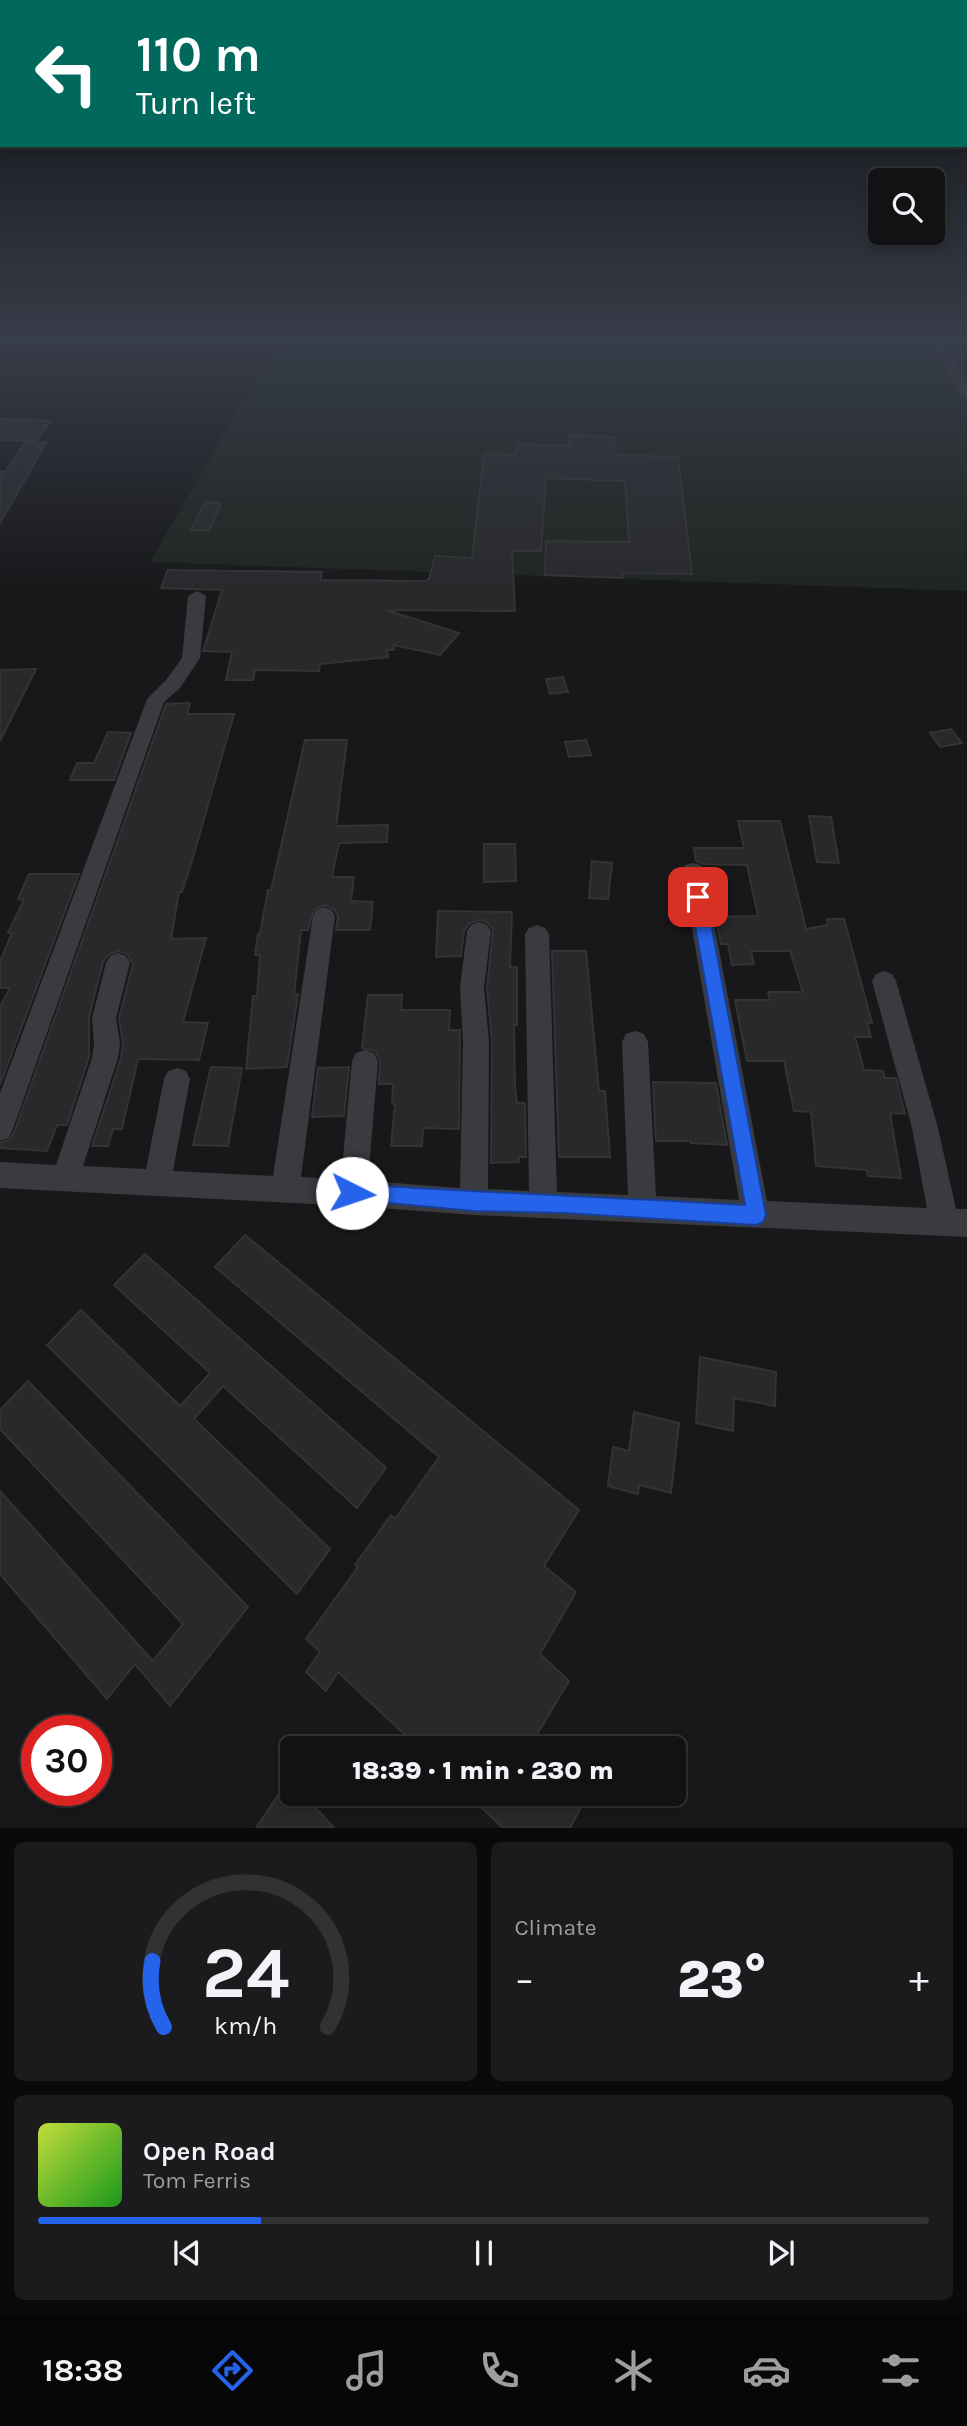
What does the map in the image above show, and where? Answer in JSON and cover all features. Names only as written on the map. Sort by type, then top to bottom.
[{"type":"street","points":[[0,1129],[156,699],[173,684],[191,658],[197,596]]},
{"type":"street","points":[[693,871],[756,1215]]},
{"type":"street","points":[[285,1190],[324,916]]},
{"type":"street","points":[[474,1202],[476,1041],[472,988],[480,931]]},
{"type":"street","points":[[537,934],[543,1204]]},
{"type":"street","points":[[65,1180],[105,1058],[107,1042],[104,1017],[118,963]]},
{"type":"street","points":[[0,1175],[474,1202],[956,1222],[925,1128],[884,981]]},
{"type":"street","points":[[635,1042],[643,1209]]},
{"type":"street","points":[[352,1193],[365,1061]]},
{"type":"street","points":[[157,1184],[177,1079]]},
{"type":"shaded area","points":[[230,423],[967,423],[967,591],[150,562]]},
{"type":"building","points":[[0,423],[49,423],[36,441],[0,440]]},
{"type":"building","points":[[570,435],[614,437],[614,453],[619,455],[678,457],[692,574],[622,573],[623,578],[545,575],[546,541],[629,542],[625,481],[546,478],[541,551],[512,551],[515,611],[386,610],[459,633],[440,655],[394,645],[394,650],[387,650],[388,657],[320,664],[319,671],[255,670],[253,680],[226,680],[232,652],[203,651],[222,590],[161,588],[168,570],[322,572],[320,580],[425,581],[429,579],[435,556],[472,558],[484,454],[515,455],[517,444],[569,446]]},
{"type":"building","points":[[25,442],[46,443],[0,523],[0,472],[5,472]]},
{"type":"building","points":[[205,502],[221,503],[209,530],[191,530]]},
{"type":"building","points":[[36,669],[0,741],[0,670]]},
{"type":"building","points":[[563,677],[568,692],[550,694],[546,679]]},
{"type":"building","points":[[190,703],[187,714],[234,714],[192,861],[182,892],[179,892],[171,939],[206,938],[183,1022],[208,1023],[199,1060],[138,1059],[122,1129],[113,1129],[108,1146],[92,1146],[121,1058],[123,1043],[119,1018],[133,964],[127,954],[119,951],[109,954],[103,962],[89,1017],[89,1057],[67,1125],[57,1125],[47,1151],[0,1148],[0,1143],[10,1140],[15,1130],[166,704]]},
{"type":"building","points":[[951,729],[962,743],[940,747],[930,733]]},
{"type":"building","points":[[108,732],[131,733],[114,780],[70,780],[77,763],[94,763]]},
{"type":"building","points":[[305,740],[347,740],[336,826],[388,825],[387,842],[339,843],[332,877],[354,877],[351,901],[373,902],[370,930],[336,930],[338,916],[334,909],[325,905],[314,909],[308,930],[301,930],[294,995],[298,994],[287,1067],[246,1069],[253,996],[257,996],[260,955],[255,955],[258,934],[268,890],[271,890]]},
{"type":"building","points":[[586,740],[591,755],[569,757],[565,742]]},
{"type":"building","points":[[809,816],[831,817],[839,863],[817,862]]},
{"type":"building","points":[[738,821],[780,821],[806,929],[828,925],[827,919],[844,919],[872,1023],[867,1023],[871,1037],[855,1037],[864,1070],[883,1071],[885,1078],[896,1078],[905,1114],[890,1113],[901,1178],[868,1176],[867,1170],[816,1166],[811,1112],[794,1111],[784,1061],[747,1061],[735,1000],[770,1000],[768,992],[803,992],[790,951],[751,951],[754,964],[732,965],[728,944],[721,944],[715,917],[758,916],[747,865],[704,864],[696,861],[694,848],[744,848]]},
{"type":"building","points":[[484,844],[515,844],[516,881],[484,882]]},
{"type":"building","points":[[592,861],[612,863],[608,899],[589,898]]},
{"type":"building","points":[[29,874],[79,874],[0,1085],[0,1007],[10,988],[0,988],[0,961],[12,933],[8,933],[24,900],[18,899]]},
{"type":"building","points":[[438,911],[512,912],[510,967],[517,967],[515,1088],[517,1103],[525,1103],[526,1157],[519,1157],[519,1162],[491,1163],[492,1041],[487,988],[493,930],[488,923],[480,920],[470,923],[464,931],[461,956],[436,957]]},
{"type":"building","points":[[552,951],[586,951],[599,1091],[605,1091],[610,1157],[559,1157]]},
{"type":"building","points":[[368,995],[402,995],[401,1010],[450,1010],[449,1030],[460,1030],[459,1129],[423,1128],[422,1146],[391,1146],[395,1104],[392,1104],[393,1084],[379,1084],[380,1060],[375,1051],[362,1048]]},
{"type":"building","points":[[211,1067],[242,1068],[228,1146],[193,1145]]},
{"type":"building","points":[[349,1067],[344,1116],[312,1117],[318,1068]]},
{"type":"building","points":[[653,1082],[716,1083],[727,1145],[656,1141]]},
{"type":"building","points":[[245,1235],[579,1510],[544,1566],[576,1592],[540,1654],[569,1681],[536,1736],[406,1736],[338,1672],[326,1691],[306,1672],[320,1652],[306,1639],[358,1567],[355,1565],[391,1515],[395,1519],[439,1457],[215,1267]]},
{"type":"building","points":[[145,1254],[386,1468],[357,1508],[223,1386],[194,1419],[330,1549],[297,1594],[47,1345],[81,1310],[180,1406],[210,1373],[114,1285]]},
{"type":"building","points":[[700,1357],[776,1372],[775,1406],[734,1398],[733,1431],[696,1423]]},
{"type":"building","points":[[28,1381],[248,1607],[170,1706],[135,1664],[107,1699],[0,1574],[0,1491],[153,1661],[183,1624],[0,1429],[0,1410]]},
{"type":"building","points":[[634,1412],[679,1423],[671,1493],[639,1485],[638,1494],[608,1486],[613,1447],[629,1451]]},
{"type":"building","points":[[280,1792],[280,1806],[314,1806],[334,1828],[256,1828]]},
{"type":"building","points":[[480,1806],[582,1806],[570,1828],[503,1828]]},
{"type":"route","points":[[352,1193],[474,1202],[565,1204],[756,1215],[698,897]]}]
